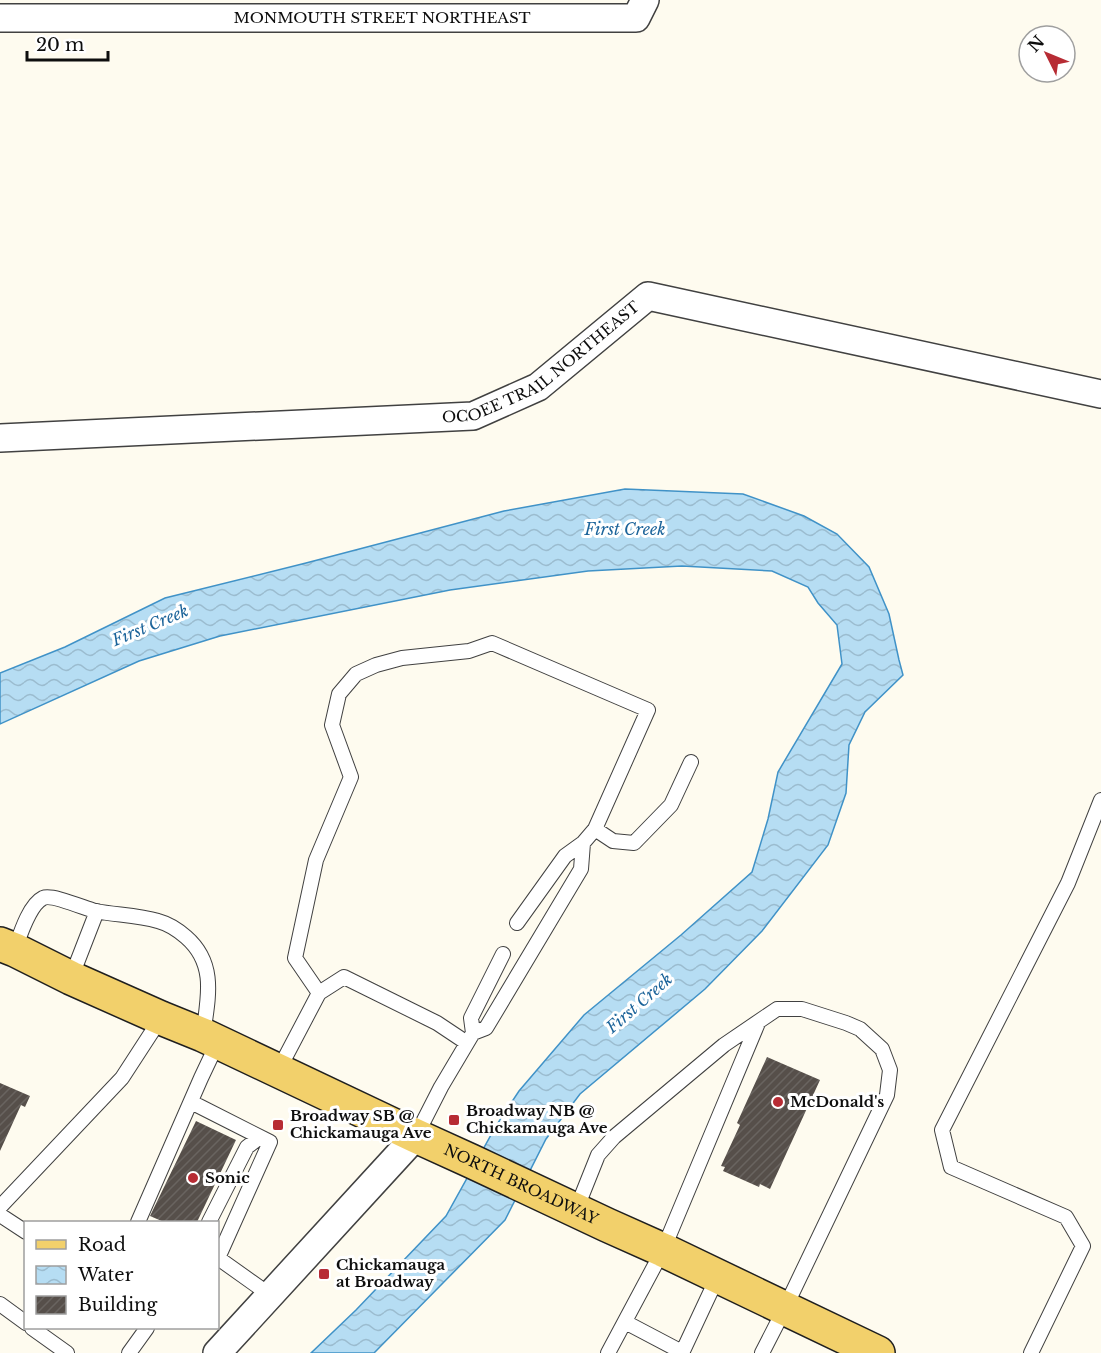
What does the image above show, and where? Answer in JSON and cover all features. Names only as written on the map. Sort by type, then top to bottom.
[{"type":"main road","name":"NORTH BROADWAY","points":[[7,947],[71,978],[211,1038],[878,1353]]},
{"type":"street","name":"MONMOUTH STREET NORTHEAST","points":[[0,18],[636,18],[645,0]]},
{"type":"street","name":"OCOEE TRAIL NORTHEAST","points":[[0,438],[473,416],[538,387],[648,296],[1101,394]]},
{"type":"street","points":[[217,1353],[416,1136]]},
{"type":"lane","points":[[319,993],[295,958],[316,860],[351,777],[332,725],[339,694],[356,674],[376,665],[402,658],[469,651],[492,644],[648,710],[595,829],[583,843],[565,856],[517,923]]},
{"type":"lane","points":[[595,829],[613,841],[634,843],[671,805],[692,762]]},
{"type":"lane","points":[[1031,1353],[1083,1246],[1066,1217],[951,1167],[942,1130],[1068,883],[1101,800]]},
{"type":"lane","points":[[416,1136],[470,1038],[486,1028],[581,868],[583,843]]},
{"type":"lane","points":[[7,947],[38,902],[45,897],[53,897],[79,907],[161,922],[180,931],[201,953],[207,970],[209,986],[211,1038],[191,1102],[138,1221]]},
{"type":"lane","points":[[71,978],[97,911]]},
{"type":"lane","points":[[470,1038],[471,1018],[503,954]]},
{"type":"lane","points":[[278,1071],[319,993],[344,977],[470,1038]]},
{"type":"lane","points":[[576,1210],[598,1155],[614,1137],[724,1046],[777,1010],[802,1009],[860,1029],[882,1049],[890,1070],[887,1095],[762,1353]]},
{"type":"lane","points":[[0,1207],[122,1078],[161,1018]]},
{"type":"lane","points":[[608,1353],[663,1250],[758,1023]]},
{"type":"lane","points":[[191,1102],[270,1142],[219,1256]]},
{"type":"lane","points":[[210,1221],[247,1147],[260,1137]]},
{"type":"lane","points":[[0,1215],[24,1231]]},
{"type":"lane","points":[[219,1259],[270,1295]]},
{"type":"lane","points":[[625,1322],[682,1352],[718,1276]]},
{"type":"lane","points":[[0,1304],[24,1322]]},
{"type":"lane","points":[[33,1329],[67,1353]]},
{"type":"lane","points":[[129,1353],[146,1329]]},
{"type":"water","name":"First Creek","points":[[625,489],[743,494],[804,516],[837,534],[869,567],[889,614],[903,675],[865,712],[849,745],[846,793],[828,845],[762,931],[705,989],[580,1094],[546,1139],[505,1220],[374,1353],[311,1353],[356,1310],[446,1216],[496,1126],[519,1091],[584,1015],[681,935],[752,872],[768,819],[778,772],[842,664],[837,625],[808,587],[772,571],[682,566],[588,571],[450,590],[220,636],[139,661],[0,724],[0,673],[65,647],[165,598],[504,511]]},
{"type":"building","name":"McDonald's","points":[[767,1057],[820,1080],[770,1189],[760,1184],[759,1187],[723,1171],[725,1167],[721,1166],[740,1125],[737,1123]]},
{"type":"building","points":[[0,1083],[30,1096],[25,1107],[21,1105],[0,1151]]},
{"type":"building","name":"Sonic","points":[[196,1121],[236,1140],[197,1221],[162,1221],[150,1216]]},
{"type":"place","name":"McDonald's","points":[[778,1102]]},
{"type":"place","name":"Broadway NB @ Chickamauga Ave","points":[[454,1120]]},
{"type":"place","name":"Broadway SB @ Chickamauga Ave","points":[[278,1125]]},
{"type":"place","name":"Sonic","points":[[193,1178]]},
{"type":"place","name":"Chickamauga at Broadway","points":[[324,1274]]}]
